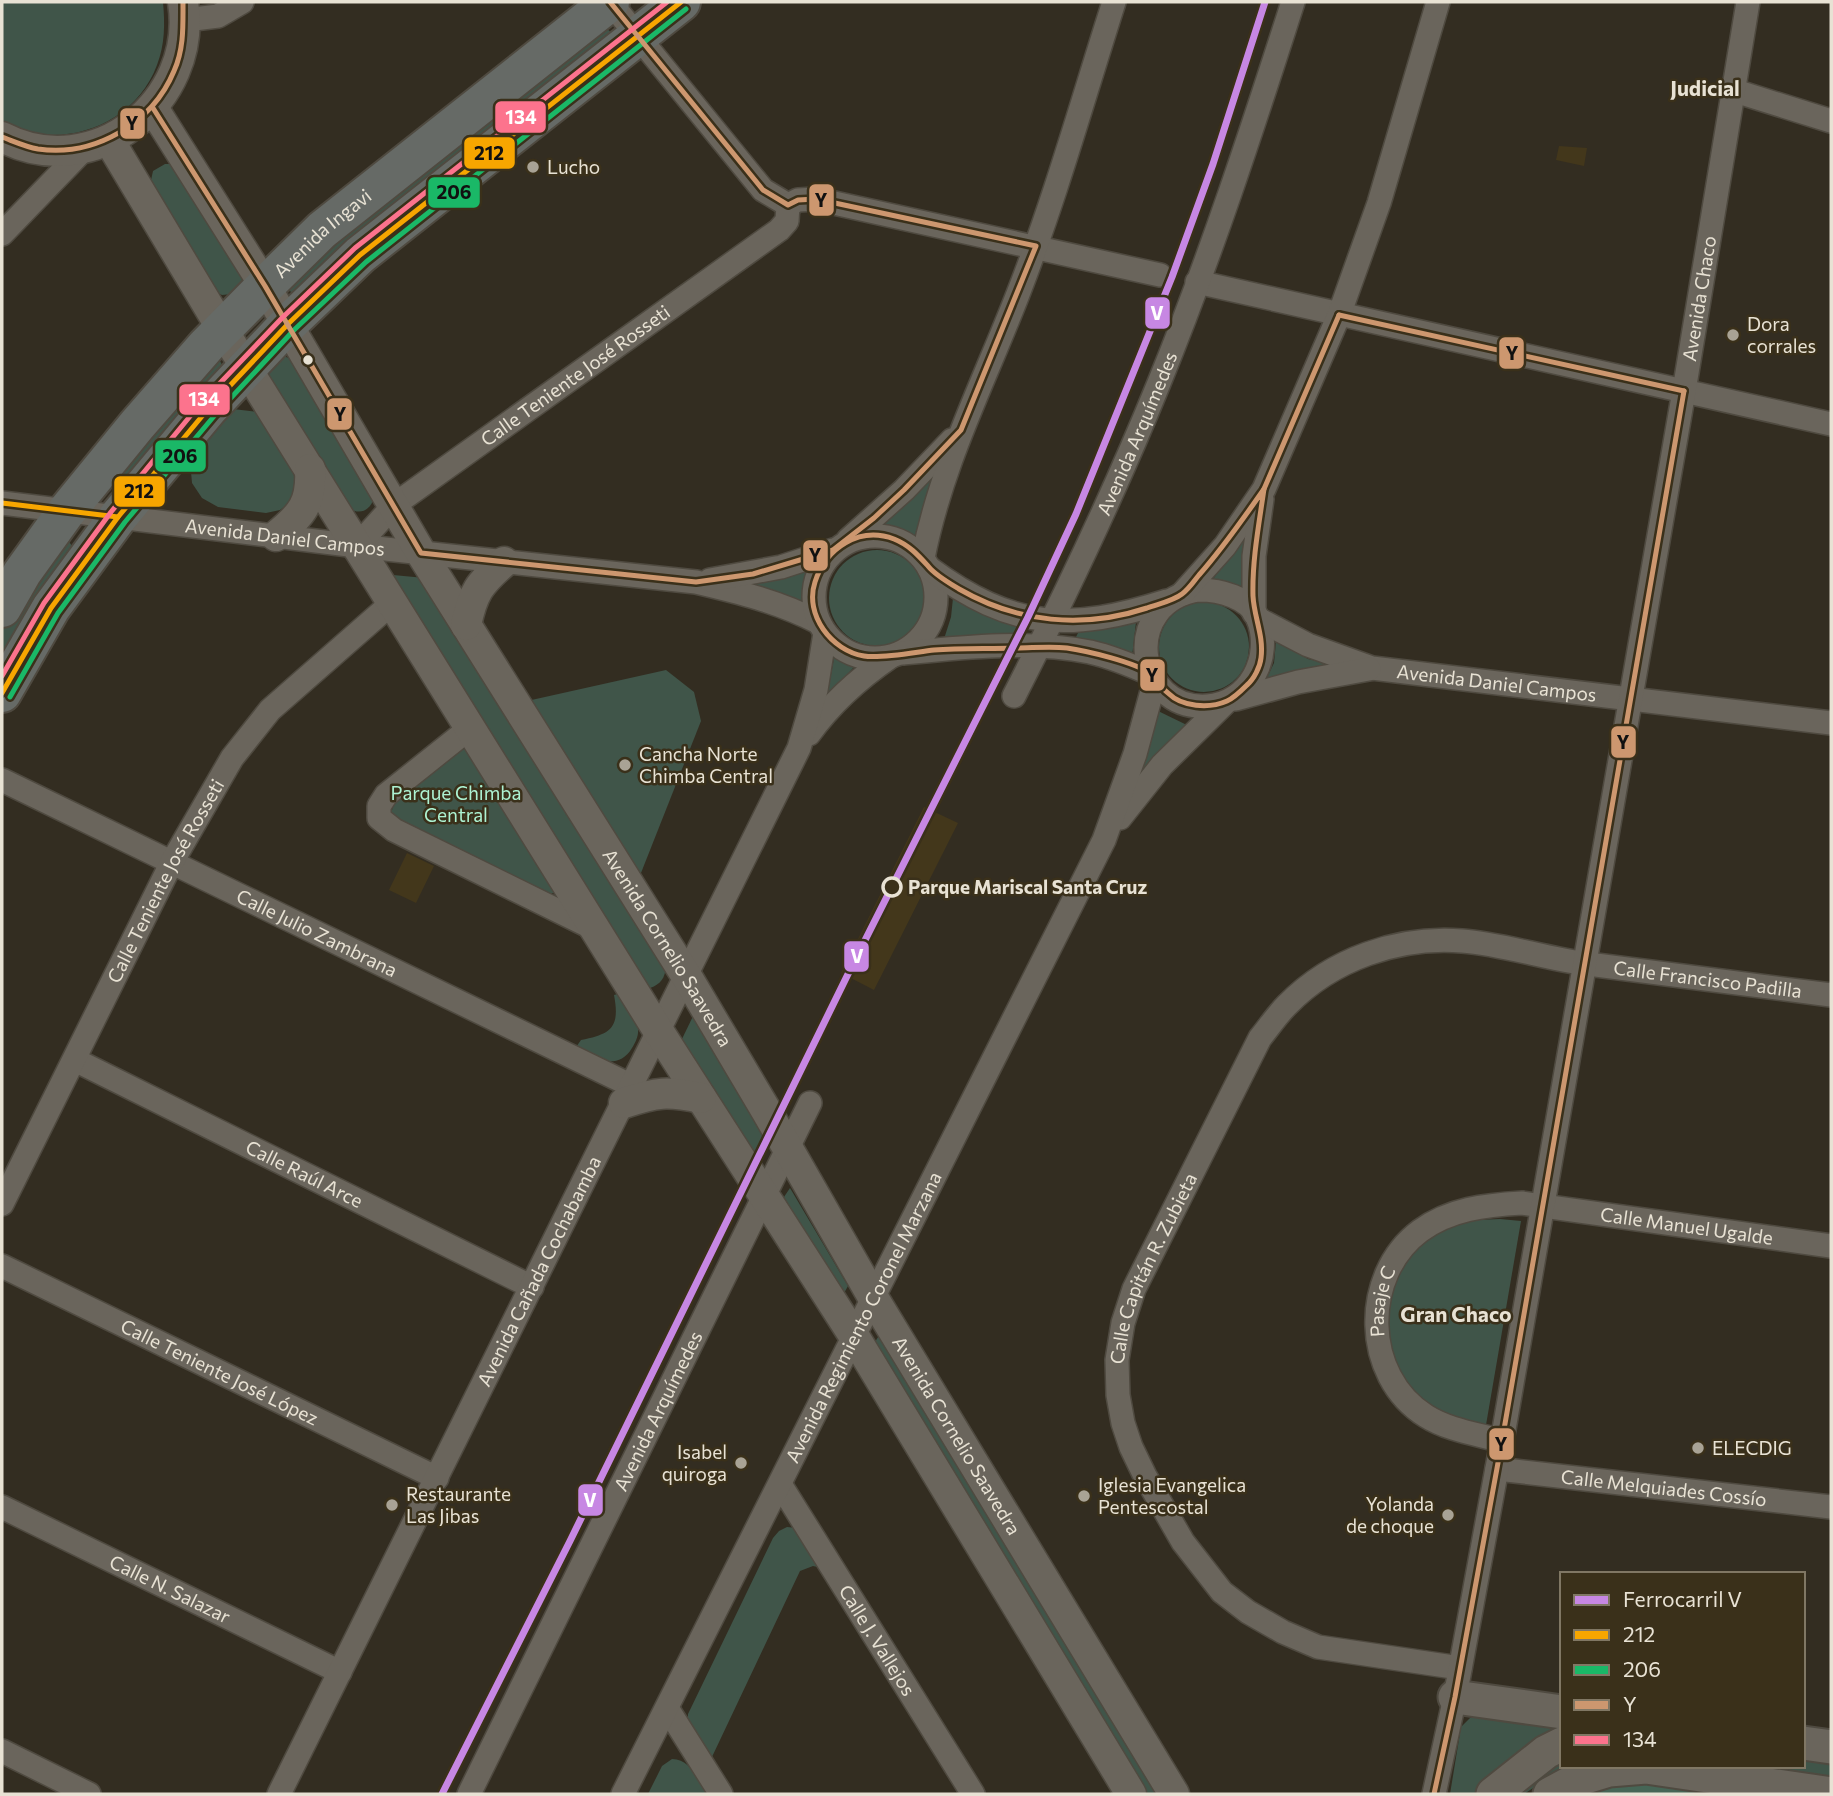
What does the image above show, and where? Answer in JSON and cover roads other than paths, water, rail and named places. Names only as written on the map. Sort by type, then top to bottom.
[{"type":"highway","name":"Avenida Ingavi","points":[[2,608],[22,573],[66,512],[137,425],[222,329],[265,286],[322,230],[610,2]]},
{"type":"highway","name":"Avenida Ingavi","points":[[2,693],[51,608],[118,517],[176,446],[288,324],[360,255],[681,2]]},
{"type":"main road","points":[[1457,1682],[1560,1711]]},
{"type":"main road","points":[[1805,1743],[1831,1747]]},
{"type":"main road","points":[[1493,1794],[1546,1752],[1560,1745]]},
{"type":"main road","points":[[1550,1794],[1576,1780],[1609,1770],[1634,1768]]},
{"type":"main road","points":[[1653,1768],[1831,1794]]},
{"type":"street","points":[[2,234],[98,144],[133,126],[153,107],[176,71],[183,45],[184,11],[218,16],[242,2]]},
{"type":"street","points":[[610,2],[763,190],[788,205],[798,200],[816,199],[1160,275]]},
{"type":"street","points":[[895,655],[918,642],[934,618],[936,589],[926,563],[938,494],[961,430],[1037,246],[1114,2]]},
{"type":"street","name":"Avenida Arquímedes","points":[[1014,696],[1104,509],[1159,383],[1242,160],[1293,2]]},
{"type":"street","points":[[1153,677],[1146,655],[1147,636],[1154,618],[1225,546],[1264,489],[1339,315],[1379,203],[1438,2]]},
{"type":"street","name":"Avenida Chaco","points":[[1434,1794],[1502,1441],[1684,391],[1748,2]]},
{"type":"street","points":[[1732,90],[1831,121]]},
{"type":"street","name":"Avenida Cornelio Saavedra","points":[[153,107],[288,324],[421,553],[687,977],[874,1299],[1174,1794]]},
{"type":"street","points":[[2,137],[25,146],[46,150],[98,144]]},
{"type":"street","name":"Avenida Cornelio Saavedra","points":[[98,144],[222,329],[659,1032],[854,1336],[1131,1794]]},
{"type":"street","name":"Calle Teniente José Rosseti","points":[[357,546],[394,505],[779,230],[787,221],[788,205]]},
{"type":"street","points":[[1197,282],[1831,424]]},
{"type":"street","points":[[961,430],[904,490],[824,561],[814,584],[813,597],[822,628],[842,649],[866,657],[946,649],[1039,647],[1092,653],[1118,660],[1153,677],[1170,695],[1188,704],[1208,706],[1227,702],[1243,691],[1256,673],[1262,650],[1256,616],[1254,556],[1264,489]]},
{"type":"street","points":[[276,536],[296,519],[308,500],[311,487],[310,469]]},
{"type":"street","name":"Avenida Daniel Campos","points":[[2,503],[357,546],[696,582],[777,604],[822,628]]},
{"type":"street","points":[[837,547],[866,536],[879,536],[906,545],[957,588],[986,603],[1019,615],[1050,621],[1100,620],[1125,615],[1199,590],[1224,593],[1241,601],[1256,616]]},
{"type":"street","name":"Avenida Daniel Campos","points":[[696,582],[753,574],[837,547]]},
{"type":"street","points":[[466,625],[471,603],[481,583],[504,562]]},
{"type":"street","name":"Calle Teniente José Rosseti","points":[[2,1205],[172,862],[232,758],[270,710],[392,603]]},
{"type":"street","name":"Avenida Daniel Campos","points":[[1256,616],[1308,645],[1372,668],[1831,723]]},
{"type":"street","name":"Avenida Cañada Cochabamba","points":[[279,1794],[799,748],[816,690],[822,628]]},
{"type":"street","name":"Avenida Cañada Cochabamba","points":[[799,748],[839,696],[864,674],[895,655]]},
{"type":"street","name":"Avenida Daniel Campos","points":[[1227,702],[1298,682],[1372,668]]},
{"type":"street","name":"Avenida Regimiento Coronel Marzana","points":[[623,1794],[1104,840],[1135,754],[1153,677]]},
{"type":"street","name":"Avenida Regimiento Coronel Marzana","points":[[1104,840],[1162,765],[1227,702]]},
{"type":"street","points":[[470,728],[386,795],[379,806],[379,818],[394,830],[595,929]]},
{"type":"street","name":"Calle Julio Zambrana","points":[[2,780],[172,862],[628,1094]]},
{"type":"street","name":"Calle Capitán R. Zubieta","points":[[1457,1682],[1318,1647],[1283,1632],[1248,1612],[1222,1592],[1183,1542],[1131,1447],[1118,1395],[1117,1360],[1123,1323],[1135,1289],[1260,1038],[1286,1005],[1311,983],[1351,960],[1394,946],[1434,940],[1464,941],[1584,964]]},
{"type":"street","name":"Calle Francisco Padilla","points":[[1584,964],[1831,995]]},
{"type":"street","name":"Calle Raúl Arce","points":[[75,1060],[532,1287]]},
{"type":"street","points":[[628,1094],[670,1092],[701,1098]]},
{"type":"street","name":"Avenida Arquímedes","points":[[469,1794],[810,1103]]},
{"type":"street","name":"Pasaje C","points":[[1502,1441],[1455,1429],[1425,1416],[1401,1394],[1383,1365],[1377,1336],[1378,1301],[1389,1269],[1402,1249],[1418,1232],[1438,1220],[1457,1212],[1492,1205],[1542,1205]]},
{"type":"street","name":"Calle Manuel Ugalde","points":[[1542,1205],[1831,1247]]},
{"type":"street","name":"Calle Teniente José López","points":[[2,1266],[437,1478]]},
{"type":"street","name":"Calle Melquiades Cossío","points":[[1497,1469],[1831,1507]]},
{"type":"street","name":"Calle J. Vallejos","points":[[780,1484],[973,1794]]},
{"type":"street","name":"Calle N. Salazar","points":[[2,1507],[340,1672]]},
{"type":"street","points":[[667,1708],[721,1794]]},
{"type":"street","points":[[2,1751],[89,1794]]},
{"type":"rail line","name":"V","points":[[442,1794],[1028,617],[1076,514],[1172,277],[1213,164],[1265,2]]},
{"type":"place","name":"Lucho","points":[[533,167]]},
{"type":"place","name":"Dora corrales","points":[[1733,335]]},
{"type":"place","name":"Cancha Norte Chimba Central","points":[[625,765]]},
{"type":"place","name":"Parque Mariscal Santa Cruz","points":[[892,887]]},
{"type":"place","name":"ELECDIG","points":[[1698,1448]]},
{"type":"place","name":"Isabel quiroga","points":[[741,1463]]},
{"type":"place","name":"Iglesia Evangelica Pentescostal","points":[[1084,1496]]},
{"type":"place","name":"Restaurante Las Jibas","points":[[392,1505]]},
{"type":"place","name":"Yolanda de choque","points":[[1448,1515]]},
{"type":"district","name":"Judicial","points":[[1705,89]]},
{"type":"district","name":"Gran Chaco","points":[[1456,1315]]},
{"type":"park label","name":"Parque Chimba Central","points":[[456,804]]}]
